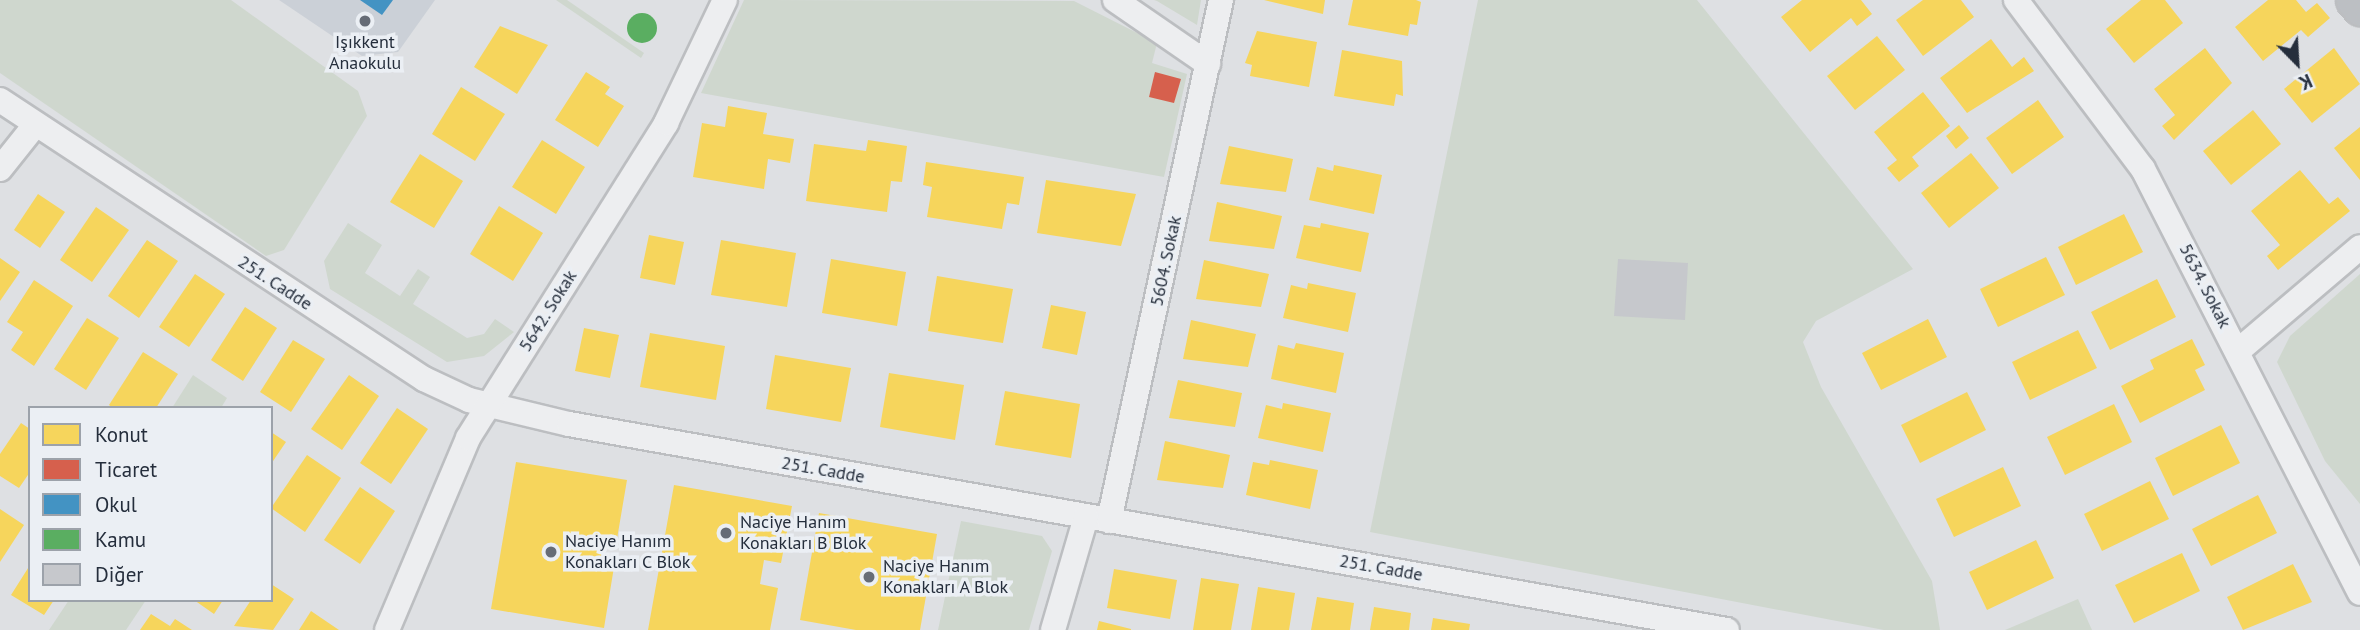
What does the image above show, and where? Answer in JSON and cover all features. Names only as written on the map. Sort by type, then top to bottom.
[{"type":"street","name":"5642. Sokak","points":[[387,630],[462,450],[666,123],[725,0]]},
{"type":"street","points":[[1115,0],[1208,64]]},
{"type":"street","name":"5604. Sokak","points":[[1053,630],[1097,519],[1208,64],[1221,0]]},
{"type":"street","name":"5634. Sokak","points":[[2016,0],[2143,169],[2360,593]]},
{"type":"street","points":[[2354,0],[2360,8]]},
{"type":"street","name":"251. Cadde","points":[[0,100],[424,379],[488,406],[1640,622],[1727,630]]},
{"type":"street","points":[[0,169],[35,125]]},
{"type":"street","points":[[2238,351],[2360,247]]},
{"type":"shaded area","points":[[0,0],[231,0],[358,91],[367,116],[284,250],[266,256],[0,73]]},
{"type":"shaded area","name":"Işıkkent Anaokulu","points":[[279,0],[435,0],[398,52],[362,56]]},
{"type":"shaded area","points":[[556,0],[567,0],[644,53],[641,58]]},
{"type":"shaded area","points":[[744,0],[1074,1],[1157,43],[1152,63],[1187,74],[1164,177],[701,93]]},
{"type":"shaded area","points":[[1154,0],[1201,0],[1197,25],[1157,1]]},
{"type":"shaded area","points":[[1478,0],[1697,0],[1913,269],[1816,321],[1803,342],[1821,387],[1932,581],[1940,630],[1884,630],[1370,532]]},
{"type":"shaded area","points":[[348,223],[382,245],[365,273],[400,296],[418,269],[430,277],[413,304],[467,338],[484,334],[495,319],[514,332],[484,356],[447,362],[330,289],[324,261]]},
{"type":"shaded area","points":[[2360,274],[2360,504],[2325,461],[2277,362],[2290,336]]},
{"type":"shaded area","points":[[193,375],[227,398],[222,406],[173,406]]},
{"type":"shaded area","points":[[961,521],[1042,536],[1052,551],[1029,630],[938,630]]},
{"type":"shaded area","points":[[2078,599],[2092,630],[2005,630]]},
{"type":"shaded area","points":[[68,602],[145,602],[126,630],[49,630]]},
{"type":"building: Konut","points":[[1264,0],[1325,0],[1323,14]]},
{"type":"building: Konut","points":[[1353,0],[1416,0],[1421,2],[1417,25],[1410,24],[1408,36],[1348,25]]},
{"type":"building: Konut","points":[[1802,0],[1861,0],[1872,14],[1857,26],[1851,18],[1810,52],[1781,17]]},
{"type":"building: Konut","points":[[1923,0],[1961,0],[1974,17],[1923,56],[1896,20]]},
{"type":"building: Konut","points":[[2141,0],[2165,0],[2183,23],[2134,63],[2106,29]]},
{"type":"building: Konut","points":[[2268,0],[2296,0],[2306,12],[2317,3],[2330,18],[2308,37],[2301,30],[2263,61],[2235,27]]},
{"type":"building: Konut","points":[[500,26],[548,45],[517,94],[474,67]]},
{"type":"building: Konut","points":[[1257,31],[1317,42],[1309,87],[1250,76],[1252,65],[1245,63]]},
{"type":"building: Konut","points":[[1877,36],[1905,70],[1855,110],[1827,76]]},
{"type":"building: Konut","points":[[1991,39],[2012,67],[2024,57],[2034,71],[1967,113],[1940,78]]},
{"type":"building: Konut","points":[[2205,48],[2232,83],[2174,140],[2162,126],[2175,115],[2154,89]]},
{"type":"building: Konut","points":[[2334,48],[2360,84],[2312,123],[2284,89]]},
{"type":"building: Konut","points":[[1342,50],[1402,61],[1403,96],[1396,94],[1394,106],[1334,96]]},
{"type":"building: Konut","points":[[586,72],[610,87],[605,94],[624,106],[598,147],[555,120]]},
{"type":"building: Konut","points":[[461,87],[505,114],[475,161],[432,134]]},
{"type":"building: Konut","points":[[1923,92],[1950,126],[1912,157],[1919,166],[1899,182],[1887,168],[1897,160],[1874,132]]},
{"type":"building: Konut","points":[[2038,100],[2064,137],[2012,174],[1986,138]]},
{"type":"building: Konut","points":[[728,106],[767,113],[763,134],[794,139],[790,163],[768,159],[764,189],[693,177],[702,123],[725,127]]},
{"type":"building: Konut","points":[[2253,110],[2281,144],[2231,185],[2203,151]]},
{"type":"building: Konut","points":[[1959,125],[1969,138],[1956,149],[1946,136]]},
{"type":"building: Konut","points":[[2360,127],[2360,180],[2334,148]]},
{"type":"building: Konut","points":[[542,140],[585,167],[556,214],[512,187]]},
{"type":"building: Konut","points":[[868,140],[907,146],[902,182],[891,181],[887,212],[806,201],[814,144],[866,151]]},
{"type":"building: Konut","points":[[1229,146],[1293,159],[1286,192],[1220,184]]},
{"type":"building: Konut","points":[[1971,153],[1999,188],[1949,228],[1921,193]]},
{"type":"building: Konut","points":[[420,154],[463,181],[434,228],[390,202]]},
{"type":"building: Konut","points":[[926,162],[1024,177],[1019,205],[1007,203],[1002,229],[927,217],[932,187],[923,185]]},
{"type":"building: Konut","points":[[1334,165],[1382,175],[1374,214],[1309,200],[1317,167],[1333,171]]},
{"type":"building: Konut","points":[[2300,170],[2329,204],[2338,197],[2350,211],[2278,270],[2267,256],[2280,245],[2251,211]]},
{"type":"building: Konut","points":[[1046,180],[1136,194],[1121,246],[1037,233]]},
{"type":"building: Konut","points":[[38,194],[65,212],[40,248],[14,230]]},
{"type":"building: Konut","points":[[1217,202],[1282,216],[1274,249],[1209,241]]},
{"type":"building: Konut","points":[[499,206],[543,233],[513,281],[470,254]]},
{"type":"building: Konut","points":[[96,207],[129,230],[92,282],[60,260]]},
{"type":"building: Konut","points":[[2124,214],[2143,252],[2076,285],[2058,247]]},
{"type":"building: Konut","points":[[1321,223],[1369,233],[1361,272],[1296,258],[1304,225],[1320,228]]},
{"type":"building: Konut","points":[[649,235],[684,242],[675,285],[640,278]]},
{"type":"building: Konut","points":[[147,240],[178,261],[139,318],[108,296]]},
{"type":"building: Konut","points":[[721,240],[796,253],[787,307],[711,295]]},
{"type":"building: Konut","points":[[2046,257],[2065,295],[1998,327],[1980,289]]},
{"type":"building: Konut","points":[[0,258],[20,272],[0,301]]},
{"type":"building: Konut","points":[[831,259],[906,272],[897,326],[822,313]]},
{"type":"building: Konut","points":[[1204,260],[1269,274],[1261,307],[1196,299]]},
{"type":"building: Konut","points":[[195,274],[225,294],[189,347],[159,327]]},
{"type":"building: Konut","points":[[937,276],[1013,289],[1003,343],[928,331]]},
{"type":"building: Konut","points":[[2157,279],[2176,317],[2110,350],[2091,312]]},
{"type":"building: Konut","points":[[34,280],[73,306],[34,366],[11,350],[23,332],[7,322]]},
{"type":"building: Konut","points":[[1308,283],[1356,293],[1348,332],[1283,318],[1291,285],[1307,289]]},
{"type":"building: Konut","points":[[1051,305],[1086,312],[1077,355],[1042,348]]},
{"type":"building: Konut","points":[[245,307],[277,328],[243,381],[211,360]]},
{"type":"building: Konut","points":[[87,318],[119,338],[86,390],[54,369]]},
{"type":"building: Konut","points":[[1928,319],[1947,357],[1881,390],[1862,353]]},
{"type":"building: Konut","points":[[1191,320],[1256,334],[1248,367],[1183,359]]},
{"type":"building: Konut","points":[[584,328],[619,335],[610,378],[575,371]]},
{"type":"building: Konut","points":[[2078,330],[2097,368],[2030,400],[2012,362]]},
{"type":"building: Konut","points":[[650,333],[725,346],[716,400],[640,387]]},
{"type":"building: Konut","points":[[2192,339],[2205,365],[2195,370],[2205,390],[2140,423],[2121,386],[2154,369],[2150,360]]},
{"type":"building: Konut","points":[[293,340],[325,359],[291,412],[260,392]]},
{"type":"building: Konut","points":[[1296,343],[1344,353],[1336,393],[1271,379],[1278,345],[1294,349]]},
{"type":"building: Konut","points":[[143,352],[178,374],[157,406],[109,405]]},
{"type":"building: Konut","points":[[775,355],[851,368],[841,422],[766,409]]},
{"type":"building: Konut","points":[[889,373],[964,385],[955,440],[880,427]]},
{"type":"building: Konut","points":[[349,375],[379,396],[342,450],[311,429]]},
{"type":"building: Konut","points":[[1178,380],[1242,393],[1235,427],[1169,418]]},
{"type":"building: Konut","points":[[1005,391],[1080,404],[1071,458],[995,445]]},
{"type":"building: Konut","points":[[1967,392],[1986,430],[1920,463],[1901,425]]},
{"type":"building: Konut","points":[[1283,403],[1331,413],[1323,452],[1258,438],[1266,405],[1282,409]]},
{"type":"building: Konut","points":[[2114,404],[2132,442],[2065,475],[2047,437]]},
{"type":"building: Konut","points":[[397,408],[428,429],[391,484],[360,463]]},
{"type":"building: Konut","points":[[21,423],[28,428],[28,475],[19,488],[0,476],[0,454]]},
{"type":"building: Konut","points":[[2221,425],[2240,463],[2173,496],[2155,458]]},
{"type":"building: Konut","points":[[273,433],[286,442],[273,461]]},
{"type":"building: Konut","points":[[1165,441],[1230,455],[1223,488],[1157,480]]},
{"type":"building: Konut","points":[[307,455],[341,478],[305,532],[273,509],[273,505]]},
{"type":"building: Konut","points":[[1270,460],[1318,470],[1310,509],[1246,495],[1253,462],[1269,465]]},
{"type":"building: Konut","name":"Naciye Hanım Konakları C Blok","points":[[516,462],[627,480],[617,539],[604,537],[600,565],[614,567],[604,628],[491,609]]},
{"type":"building: Konut","points":[[2003,467],[2021,506],[1954,537],[1936,499]]},
{"type":"building: Konut","points":[[2150,481],[2169,519],[2102,551],[2084,514]]},
{"type":"building: Konut","name":"Naciye Hanım Konakları B Blok","points":[[674,485],[792,506],[781,563],[764,560],[760,584],[778,588],[770,630],[648,630]]},
{"type":"building: Konut","points":[[360,487],[395,511],[360,564],[324,540]]},
{"type":"building: Konut","points":[[2258,495],[2277,533],[2211,566],[2192,529]]},
{"type":"building: Konut","points":[[0,509],[24,525],[0,562]]},
{"type":"building: Konut","name":"Naciye Hanım Konakları A Blok","points":[[819,513],[937,534],[920,630],[856,630],[800,620]]},
{"type":"building: Konut","points":[[2036,540],[2054,578],[1987,610],[1969,572]]},
{"type":"building: Konut","points":[[2182,553],[2200,591],[2134,623],[2115,585]]},
{"type":"building: Konut","points":[[2293,564],[2312,602],[2243,630],[2227,597]]},
{"type":"building: Konut","points":[[28,568],[28,602],[53,602],[44,615],[11,595]]},
{"type":"building: Konut","points":[[1114,569],[1177,580],[1170,619],[1107,608]]},
{"type":"building: Konut","points":[[1201,578],[1239,584],[1231,630],[1193,630]]},
{"type":"building: Konut","points":[[273,585],[294,599],[273,630],[234,626],[250,602],[273,602]]},
{"type":"building: Konut","points":[[1258,587],[1295,593],[1289,630],[1251,630]]},
{"type":"building: Konut","points":[[1317,597],[1354,603],[1350,630],[1311,630]]},
{"type":"building: Konut","points":[[197,602],[222,602],[214,614]]},
{"type":"building: Konut","points":[[1374,607],[1411,613],[1409,630],[1370,630]]},
{"type":"building: Konut","points":[[311,611],[339,630],[299,630]]},
{"type":"building: Konut","points":[[151,614],[170,626],[175,619],[192,630],[140,630]]},
{"type":"building: Konut","points":[[1433,618],[1470,624],[1469,630],[1431,630]]},
{"type":"building: Konut","points":[[1099,621],[1131,629],[1131,630],[1097,630]]},
{"type":"building: Ticaret","points":[[1155,72],[1181,79],[1174,103],[1149,97]]},
{"type":"building: Okul","points":[[360,0],[393,0],[382,15]]},
{"type":"building: Kamu","points":[[642,13],[653,17],[657,28],[653,39],[642,43],[631,39],[627,28],[631,17]]},
{"type":"building: Diğer","points":[[1618,259],[1688,263],[1685,320],[1614,316]]},
{"type":"place","name":"Işıkkent Anaokulu","points":[[365,21]]},
{"type":"place","name":"Naciye Hanım Konakları B Blok","points":[[726,533]]},
{"type":"place","name":"Naciye Hanım Konakları C Blok","points":[[551,552]]},
{"type":"place","name":"Naciye Hanım Konakları A Blok","points":[[869,577]]}]
